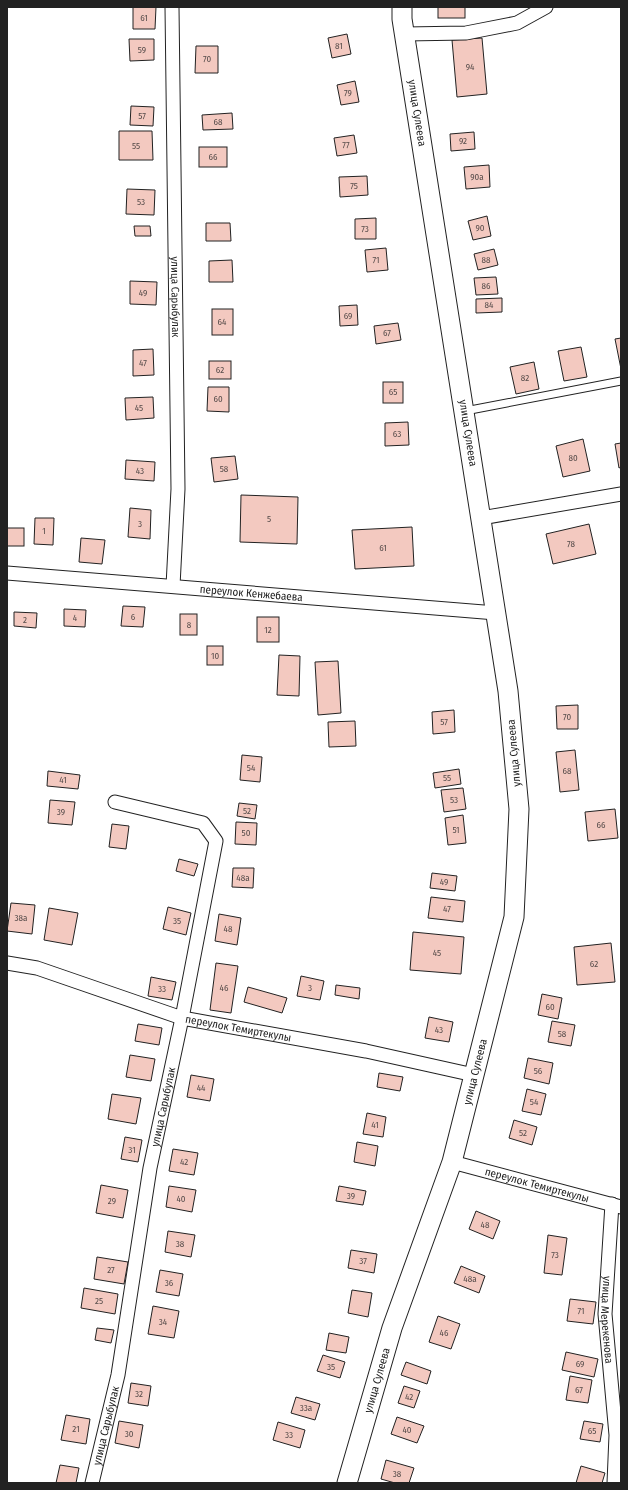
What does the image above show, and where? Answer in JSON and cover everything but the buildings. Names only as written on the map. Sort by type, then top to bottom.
[{"type":"main road","name":"улица Сулеева","points":[[346,1483],[392,1328],[452,1162],[514,917],[519,817],[508,691],[402,7]]},
{"type":"street","name":"улица Сарыбулак","points":[[172,7],[178,489],[173,586]]},
{"type":"street","points":[[405,34],[466,33],[517,23],[546,7]]},
{"type":"street","points":[[481,518],[621,494]]},
{"type":"street","name":"переулок Кенжебаева","points":[[7,573],[496,613]]},
{"type":"street","name":"улица Сарыбулак","points":[[92,1483],[118,1375],[150,1168],[182,1018],[216,841],[204,823],[115,802]]},
{"type":"street","name":"переулок Темиртекулы","points":[[7,963],[37,968],[182,1018],[366,1051],[474,1075]]},
{"type":"street","name":"переулок Темиртекулы","points":[[452,1162],[616,1205]]},
{"type":"street","name":"улица Мерекенова","points":[[614,1483],[616,1435],[605,1314],[616,1205]]},
{"type":"lane","points":[[464,411],[621,381]]}]
